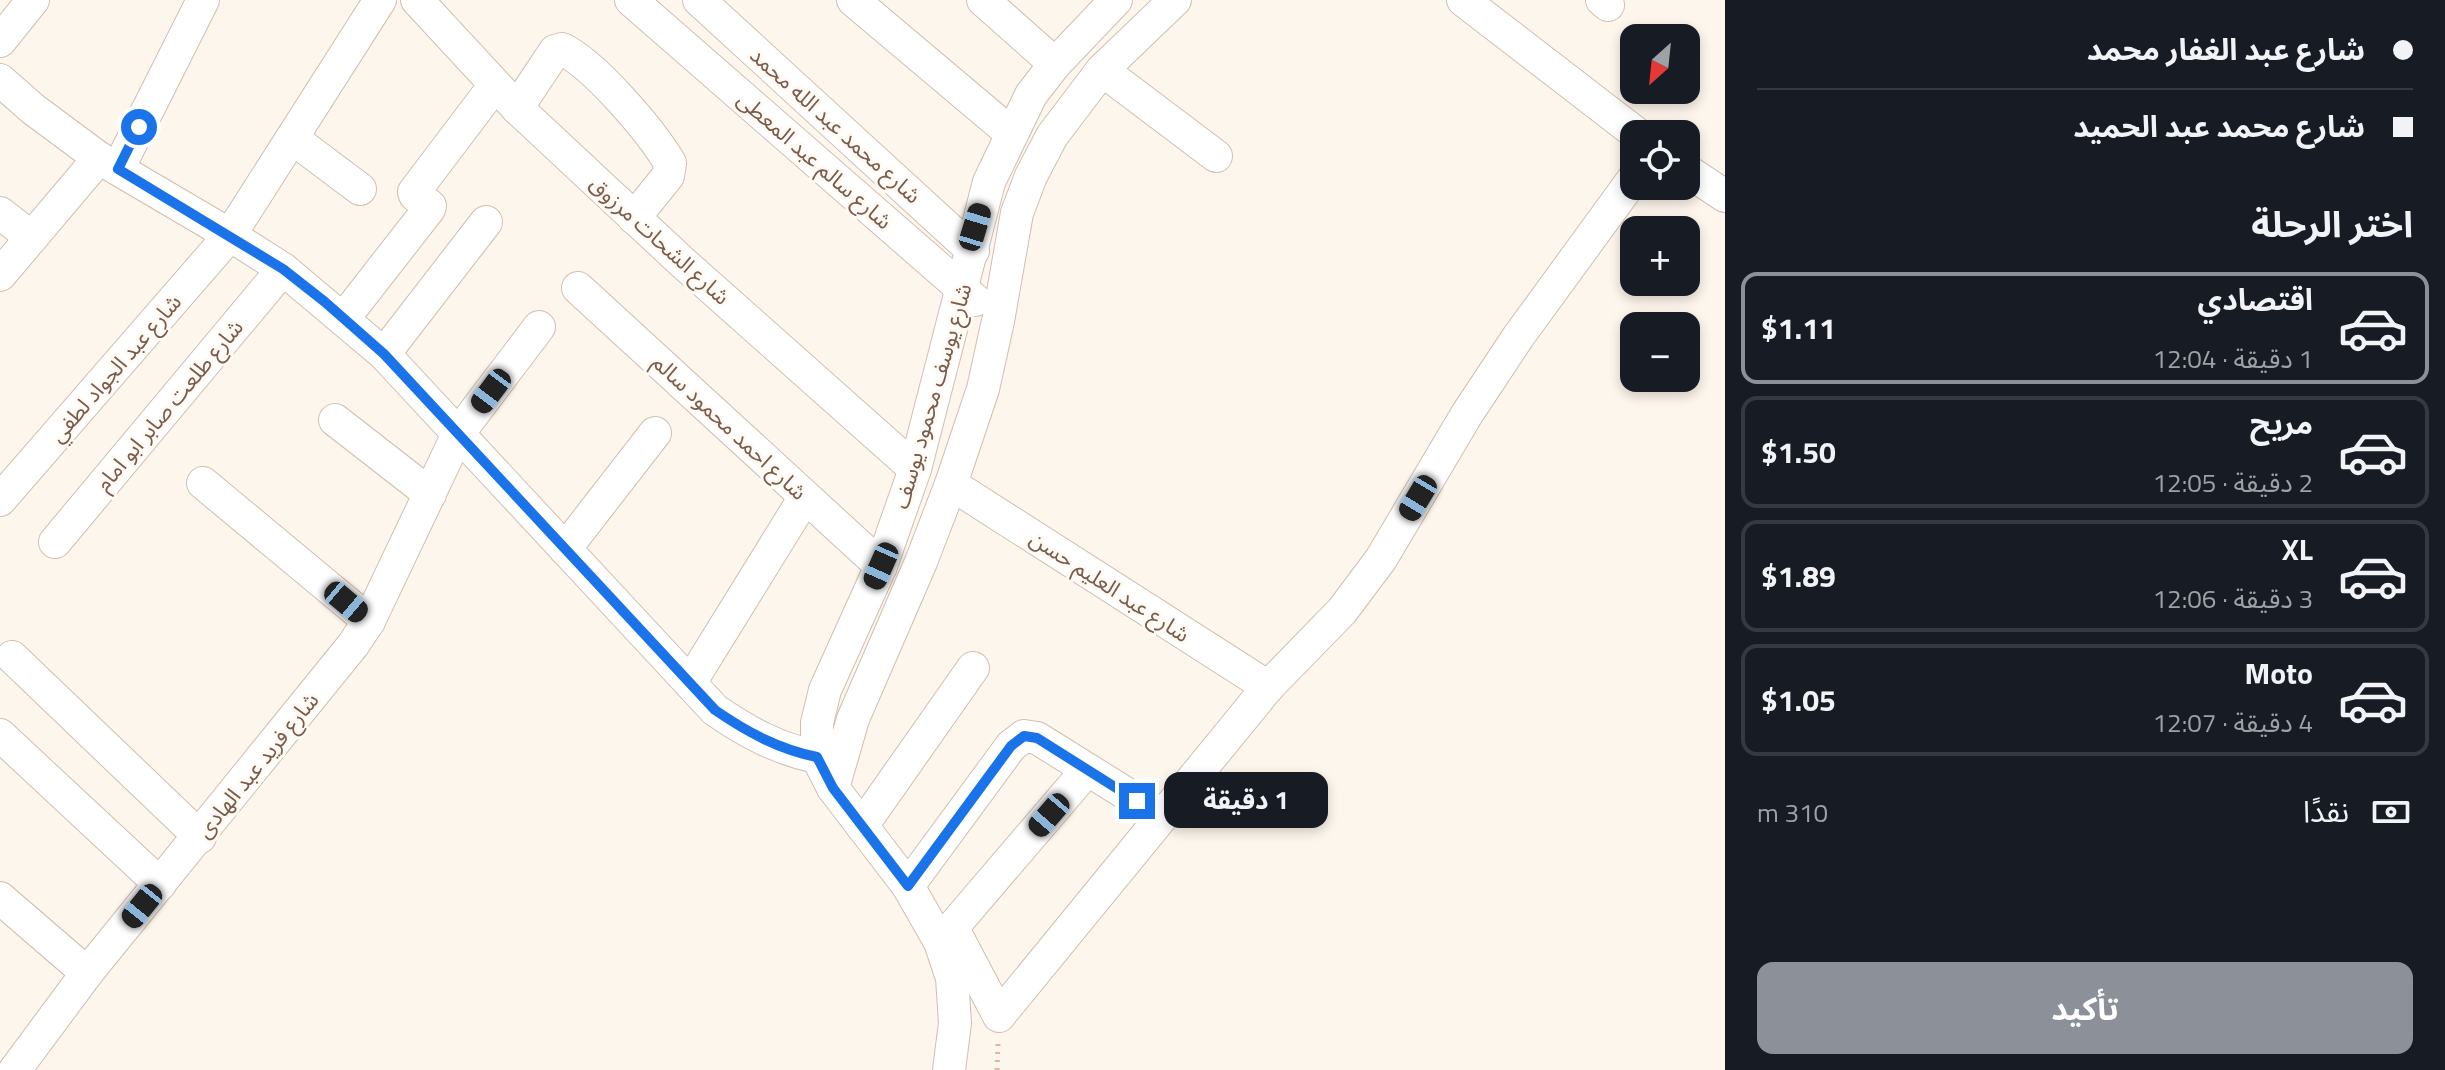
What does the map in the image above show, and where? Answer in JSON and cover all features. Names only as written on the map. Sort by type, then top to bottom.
[{"type":"street","points":[[0,41],[33,0]]},
{"type":"street","points":[[0,275],[31,237],[108,164],[203,0]]},
{"type":"street","name":"شارع عبد الجواد لطفي","points":[[0,500],[230,235],[380,0]]},
{"type":"street","name":"شارع الشحات مرزوق","points":[[417,0],[517,108],[634,218],[915,469]]},
{"type":"street","name":"شارع سالم عبد المعطى","points":[[631,0],[998,321]]},
{"type":"street","name":"شارع محمد عبد الله محمد","points":[[699,0],[973,251]]},
{"type":"street","points":[[853,0],[1012,134]]},
{"type":"street","points":[[983,0],[1055,64]]},
{"type":"street","name":"شارع يوسف محمود يوسف","points":[[949,1070],[955,1023],[946,934],[833,788],[817,757],[817,723],[825,690],[881,566],[915,469],[989,182],[1031,95],[1055,64],[1116,0]]},
{"type":"street","points":[[833,788],[864,690],[921,562],[983,389],[1017,213],[1031,176],[1052,136],[1102,70],[1175,0]]},
{"type":"street","points":[[1463,0],[1620,121]]},
{"type":"street","points":[[517,108],[555,51],[562,49],[578,59],[629,108],[670,163],[668,176],[634,218]]},
{"type":"street","points":[[1102,70],[1216,156]]},
{"type":"street","points":[[0,80],[33,109],[108,164],[283,269],[344,318],[384,354],[715,710],[741,728],[790,752],[817,757]]},
{"type":"street","points":[[344,318],[429,209],[430,206],[414,192],[495,85]]},
{"type":"street","points":[[292,138],[360,189]]},
{"type":"street","points":[[1700,179],[1725,196]]},
{"type":"street","points":[[1087,770],[946,934],[999,1016],[1268,687],[1342,611],[1373,569],[1467,414],[1518,337],[1620,197]]},
{"type":"street","points":[[0,213],[31,237]]},
{"type":"street","points":[[384,354],[486,222]]},
{"type":"street","name":"شارع طلعت صابر ابو امام","points":[[55,542],[283,269]]},
{"type":"street","name":"شارع احمد محمود سالم","points":[[578,288],[881,566]]},
{"type":"street","name":"شارع فريد عبد الهادى","points":[[15,1070],[87,973],[353,645],[369,621],[458,434],[539,327]]},
{"type":"street","points":[[335,420],[430,494]]},
{"type":"street","points":[[565,549],[655,433]]},
{"type":"street","points":[[203,483],[369,621]]},
{"type":"street","name":"شارع عبد العليم حسن","points":[[951,484],[1268,687]]},
{"type":"street","points":[[690,683],[805,497]]},
{"type":"street","points":[[12,657],[200,837]]},
{"type":"street","points":[[862,826],[973,668]]},
{"type":"street","points":[[0,735],[160,884]]},
{"type":"street","points":[[908,886],[1024,736],[1037,738],[1162,816]]},
{"type":"street","points":[[0,898],[87,973]]},
{"type":"route","points":[[139,127],[118,169],[283,269],[384,354],[715,710],[762,740],[790,752],[817,757],[833,788],[908,886],[1011,746],[1024,736],[1037,738],[1137,801]]}]
